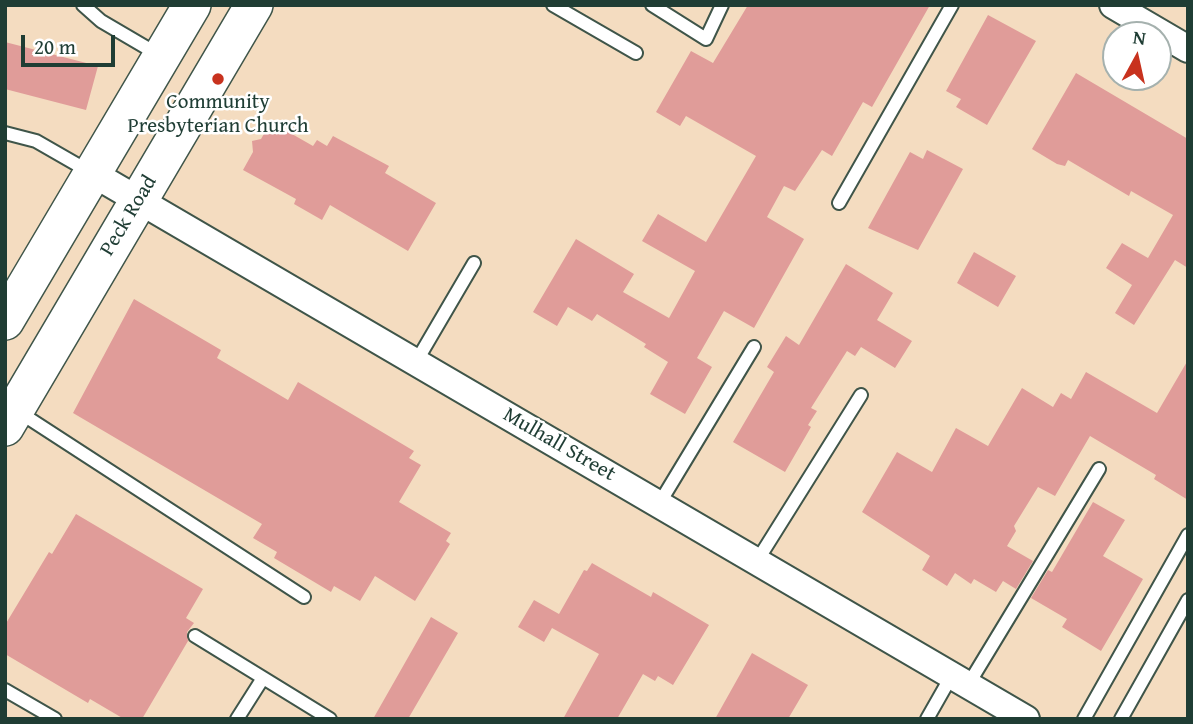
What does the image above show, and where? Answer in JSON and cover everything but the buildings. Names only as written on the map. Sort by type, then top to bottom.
[{"type":"main road","points":[[5,321],[192,5]]},
{"type":"main road","name":"Peck Road","points":[[10,418],[254,5]]},
{"type":"street","points":[[1126,9],[1188,49]]},
{"type":"street","name":"Mulhall Street","points":[[92,173],[1026,719]]},
{"type":"lane","points":[[83,5],[101,21],[161,56]]},
{"type":"lane","points":[[553,5],[636,53]]},
{"type":"lane","points":[[652,5],[706,39],[722,5]]},
{"type":"lane","points":[[839,203],[952,5]]},
{"type":"lane","points":[[6,136],[36,141],[92,173]]},
{"type":"lane","points":[[416,362],[474,263]]},
{"type":"lane","points":[[659,504],[754,347]]},
{"type":"lane","points":[[757,561],[862,395]]},
{"type":"lane","points":[[10,418],[304,597]]},
{"type":"lane","points":[[927,719],[960,680],[1099,469]]},
{"type":"lane","points":[[1084,719],[1188,535]]},
{"type":"lane","points":[[1121,719],[1188,600]]},
{"type":"lane","points":[[195,636],[330,719]]},
{"type":"lane","points":[[237,719],[263,678]]},
{"type":"lane","points":[[5,690],[55,719]]},
{"type":"place","name":"Community Presbyterian Church","points":[[218,79]]}]
